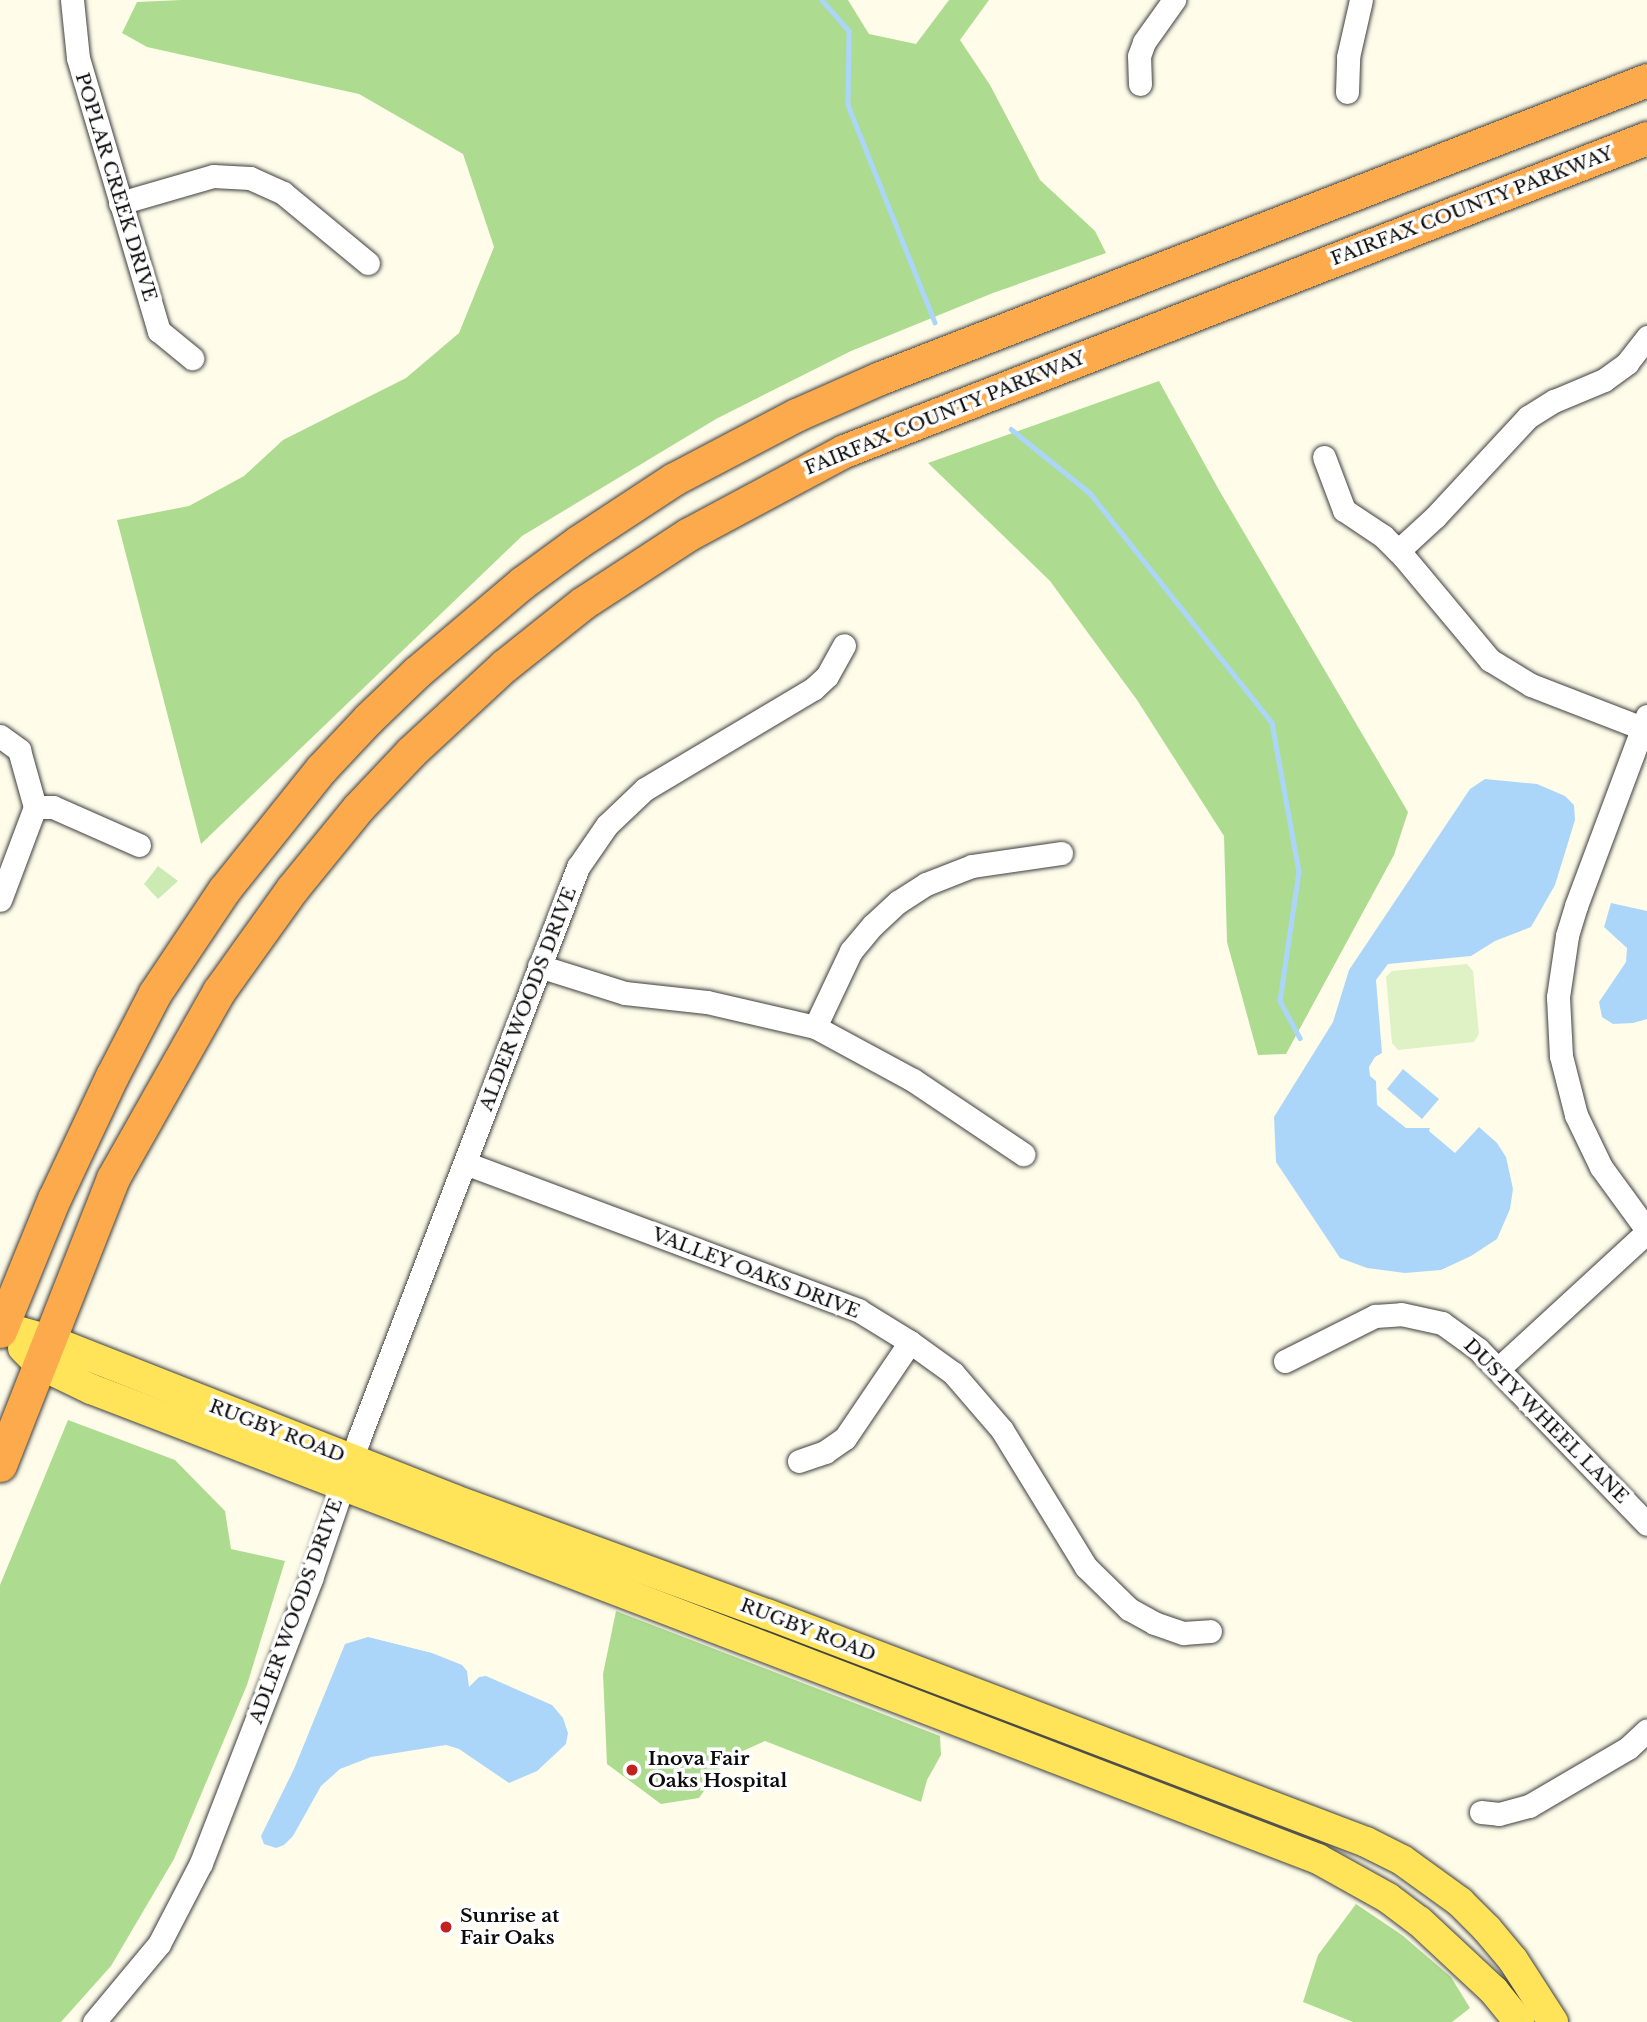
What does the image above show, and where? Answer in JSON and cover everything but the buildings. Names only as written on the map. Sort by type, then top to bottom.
[{"type":"highway","points":[[0,1328],[54,1199],[112,1076],[155,993],[224,890],[321,769],[368,719],[418,672],[522,583],[578,542],[674,479],[796,415],[880,378],[1647,80]]},
{"type":"highway","name":"FAIRFAX COUNTY PARKWAY","points":[[0,1465],[113,1178],[180,1057],[263,928],[350,818],[411,752],[504,666],[583,603],[732,508],[845,451],[1647,138]]},
{"type":"main road","name":"RUGBY ROAD","points":[[0,1328],[44,1352],[1318,1859],[1388,1898],[1419,1921],[1494,1991],[1519,2022]]},
{"type":"main road","name":"RUGBY ROAD","points":[[346,1473],[1366,1842],[1412,1866],[1469,1911],[1513,1960],[1553,2022]]},
{"type":"street","name":"POPLAR CREEK DRIVE","points":[[72,0],[78,58],[159,331],[192,358]]},
{"type":"street","points":[[1140,84],[1139,56],[1144,41],[1174,0]]},
{"type":"street","points":[[1347,92],[1348,57],[1361,0]]},
{"type":"street","points":[[120,203],[213,176],[250,178],[283,193],[369,263]]},
{"type":"street","points":[[1398,551],[1435,517],[1528,417],[1554,401],[1604,380],[1627,362],[1647,337]]},
{"type":"street","points":[[1324,457],[1344,510],[1383,536],[1398,551],[1490,660],[1531,685],[1646,725],[1576,906],[1563,956],[1558,997],[1562,1056],[1576,1115],[1601,1167],[1647,1231],[1498,1369]]},
{"type":"street","name":"ALDER WOODS DRIVE","points":[[346,1473],[578,867],[596,838],[619,812],[645,789],[813,689],[827,676],[844,645]]},
{"type":"street","points":[[0,736],[19,750],[36,807],[0,900]]},
{"type":"street","points":[[36,807],[53,807],[139,845]]},
{"type":"street","points":[[815,1027],[851,951],[873,925],[898,902],[926,884],[972,866],[1060,853]]},
{"type":"street","points":[[539,966],[625,993],[707,1002],[815,1027],[913,1080],[1023,1154]]},
{"type":"street","name":"VALLEY OAKS DRIVE","points":[[465,1163],[858,1310],[910,1342],[953,1373],[1002,1430],[1086,1567],[1129,1609],[1154,1623],[1183,1633],[1210,1631]]},
{"type":"street","name":"DUSTY WHEEL LANE","points":[[1285,1361],[1362,1320],[1401,1314],[1429,1319],[1456,1330],[1498,1369],[1647,1524]]},
{"type":"street","points":[[799,1461],[825,1452],[845,1438],[910,1342]]},
{"type":"street","name":"ADLER WOODS DRIVE","points":[[94,2022],[159,1944],[201,1863],[311,1579],[346,1473]]},
{"type":"street","points":[[1481,1812],[1499,1814],[1529,1806],[1628,1748],[1647,1730]]},
{"type":"green space","points":[[848,0],[869,34],[916,44],[949,0],[989,0],[960,40],[990,85],[1040,180],[1095,231],[1106,253],[993,293],[851,351],[716,419],[522,536],[201,844],[117,520],[189,506],[244,476],[283,440],[406,378],[459,333],[494,247],[463,154],[359,94],[147,47],[122,33],[137,2]]},
{"type":"green space","points":[[1159,381],[1219,490],[1408,812],[1394,855],[1286,1054],[1258,1055],[1227,942],[1224,836],[1137,700],[1050,581],[928,463]]},
{"type":"green space","points":[[158,866],[178,881],[158,899],[144,884]]},
{"type":"green space","points":[[1467,964],[1473,971],[1479,1034],[1474,1042],[1398,1050],[1392,1043],[1386,977],[1392,971]]},
{"type":"green space","points":[[68,1420],[175,1460],[225,1511],[231,1549],[285,1561],[247,1685],[174,1859],[111,1966],[61,2022],[0,2022],[0,1585]]},
{"type":"green space","points":[[616,1611],[940,1736],[941,1755],[927,1780],[921,1802],[765,1741],[727,1758],[699,1798],[661,1804],[607,1764],[603,1674]]},
{"type":"green space","points":[[1356,1904],[1402,1935],[1451,1977],[1470,2008],[1452,2022],[1353,2022],[1303,2002],[1318,1955]]},
{"type":"water","points":[[1485,779],[1537,784],[1565,796],[1574,805],[1575,820],[1555,885],[1531,927],[1495,941],[1471,956],[1388,964],[1376,980],[1382,1053],[1375,1057],[1369,1067],[1370,1076],[1376,1081],[1377,1105],[1406,1128],[1430,1128],[1429,1131],[1455,1153],[1479,1127],[1497,1143],[1506,1157],[1513,1189],[1510,1209],[1497,1239],[1471,1256],[1441,1270],[1405,1273],[1367,1268],[1340,1258],[1276,1162],[1274,1117],[1333,1022],[1349,970],[1470,789]]},
{"type":"water","points":[[1611,903],[1647,911],[1647,1019],[1633,1023],[1613,1024],[1602,1017],[1599,1002],[1626,962],[1627,948],[1604,927]]},
{"type":"water","points":[[1403,1069],[1439,1099],[1422,1119],[1387,1089]]},
{"type":"water","points":[[368,1637],[432,1653],[462,1665],[467,1671],[469,1687],[479,1677],[486,1676],[552,1705],[563,1718],[568,1733],[566,1744],[537,1771],[509,1783],[459,1749],[446,1745],[371,1757],[340,1769],[321,1786],[293,1836],[284,1845],[276,1848],[264,1844],[261,1836],[294,1769],[345,1644]]},
{"type":"waterway","points":[[822,0],[849,31],[848,105],[935,322]]},
{"type":"waterway","points":[[1011,429],[1090,493],[1272,723],[1299,872],[1280,1001],[1300,1038]]},
{"type":"place","name":"Inova Fair Oaks Hospital","points":[[632,1770]]},
{"type":"place","name":"Sunrise at Fair Oaks","points":[[446,1927]]}]
